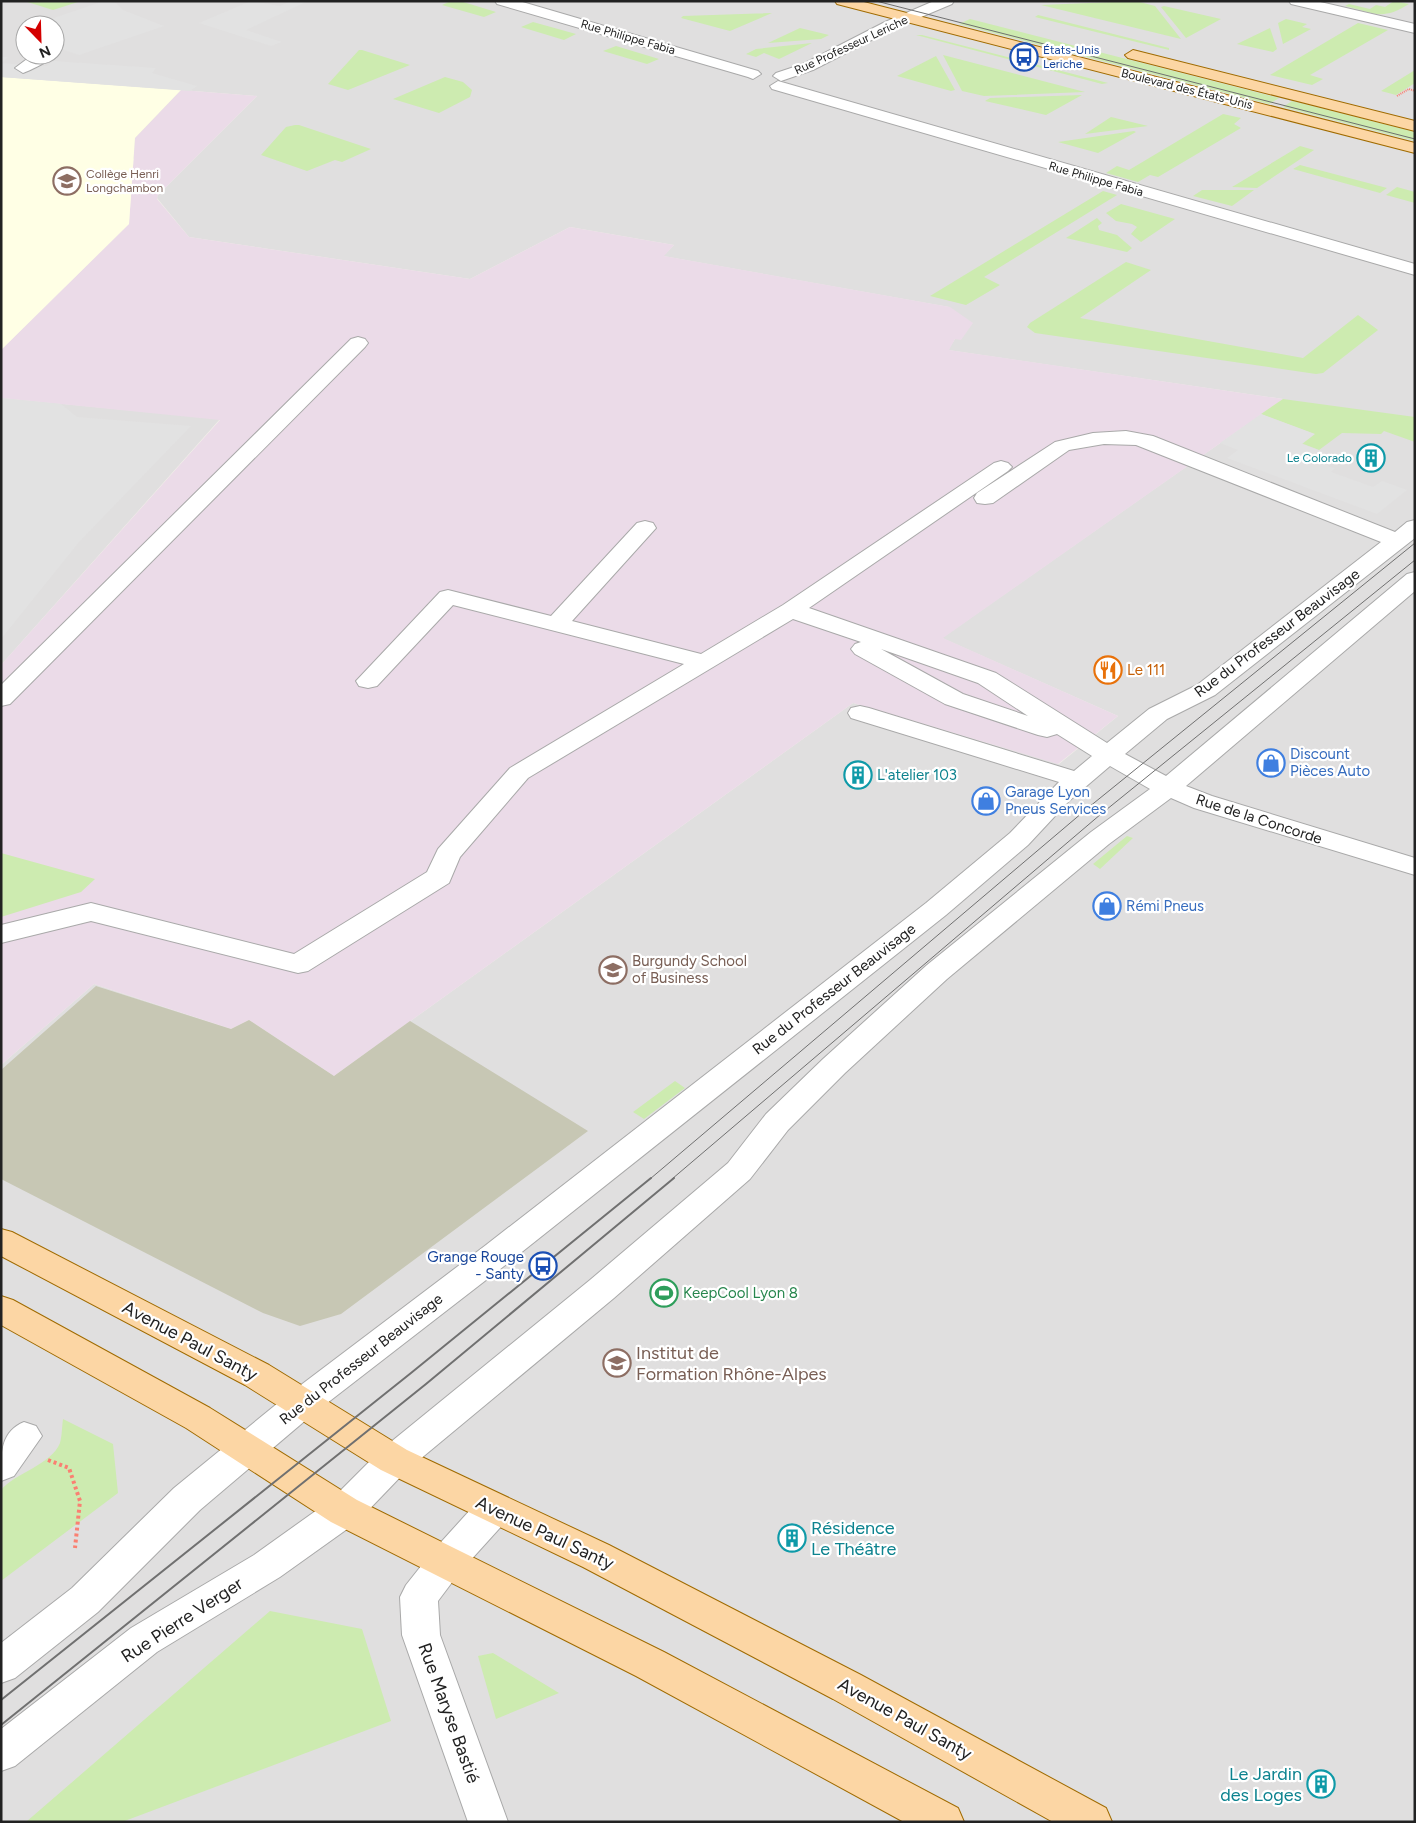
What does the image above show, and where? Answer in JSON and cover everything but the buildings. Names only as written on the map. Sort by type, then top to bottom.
[{"type":"main road","name":"Boulevard des États-Unis","points":[[842,1],[1415,148]]},
{"type":"main road","points":[[919,1],[942,3],[962,12]]},
{"type":"main road","name":"Boulevard des États-Unis","points":[[1118,51],[1415,126]]},
{"type":"main road","name":"Avenue Paul Santy","points":[[1,1241],[257,1375],[394,1460],[614,1565],[847,1687],[1092,1822]]},
{"type":"main road","points":[[1,1309],[165,1399],[248,1448],[344,1511],[650,1664],[944,1822]]},
{"type":"street","name":"Rue Philippe Fabia","points":[[502,1],[753,74],[771,73],[779,81],[1415,270]]},
{"type":"street","points":[[1296,1],[1415,29]]},
{"type":"street","name":"Rue Professeur Leriche","points":[[779,81],[942,3]]},
{"type":"street","points":[[1398,25],[1415,15]]},
{"type":"street","points":[[23,68],[27,65]]},
{"type":"street","points":[[1,699],[358,343]]},
{"type":"street","points":[[882,568],[1062,446],[1074,442],[1131,437],[1146,440],[1406,534]]},
{"type":"street","points":[[1,934],[91,912],[298,964],[439,877],[447,854],[519,773],[791,610],[1000,467]]},
{"type":"street","points":[[556,624],[645,528]]},
{"type":"street","name":"Rue du Professeur Beauvisage","points":[[248,1448],[301,1404],[497,1254],[936,909],[1019,839],[1060,794],[1158,714],[1206,690],[1406,534]]},
{"type":"street","points":[[344,1511],[394,1460],[602,1289],[740,1171],[777,1122],[834,1066],[937,972],[1100,838],[1168,788],[1415,579]]},
{"type":"street","points":[[368,681],[448,597],[706,662]]},
{"type":"street","name":"Rue de la Concorde","points":[[791,610],[954,699],[1086,742],[1168,788],[1233,813],[1415,867]]},
{"type":"street","points":[[860,713],[1078,780]]},
{"type":"street","points":[[1,1666],[85,1600],[187,1499],[248,1448]]},
{"type":"street","name":"Rue Maryse Bastié","points":[[488,1822],[421,1635],[419,1597],[446,1562],[494,1509]]},
{"type":"street","name":"Rue Pierre Verger","points":[[1,1753],[144,1640],[267,1566],[344,1511]]},
{"type":"path","points":[[1409,89],[1415,86]]},
{"type":"path","points":[[14,1450],[69,1468],[80,1501],[75,1548]]},
{"type":"shaded area","points":[[1,1],[1415,1],[1415,1822],[1,1822],[1,1065],[94,984],[231,1029],[249,1020],[334,1076],[853,703],[1059,764],[1118,716],[942,638],[1283,399],[948,350],[955,339],[949,307],[663,256],[674,245],[570,227],[470,279],[189,237],[157,198],[158,195],[257,96],[181,90],[1,350]]},
{"type":"shaded area","points":[[104,1],[116,3],[123,10],[164,26],[79,55],[65,50],[65,15],[63,15]]},
{"type":"shaded area","points":[[251,1],[280,6],[291,1],[308,1],[246,30],[282,42],[271,46],[199,23]]},
{"type":"shaded area","points":[[1,57],[8,57],[2,63],[47,66],[65,65],[65,62],[156,68],[152,73],[197,86],[190,91],[1,77]]},
{"type":"shaded area","name":"Collège Henri Longchambon","points":[[1,77],[181,90],[135,138],[129,224],[1,350]]},
{"type":"shaded area","points":[[181,90],[257,96],[158,195],[157,199],[189,237],[470,279],[570,227],[674,245],[664,256],[950,307],[973,323],[961,340],[955,339],[949,350],[1283,399],[943,638],[1118,716],[1058,764],[853,703],[334,1076],[249,1020],[231,1029],[94,984],[1,1065],[1,665],[220,420],[1,398],[1,350],[129,224],[135,138]]},
{"type":"shaded area","points":[[1,398],[220,419],[1,665]]},
{"type":"shaded area","points":[[1,398],[61,404],[77,417],[191,426],[79,542],[1,639]]},
{"type":"shaded area","points":[[1261,414],[1315,434],[1302,444],[1324,452],[1322,454],[1329,467],[1335,468],[1331,472],[1373,487],[1382,481],[1407,490],[1377,514],[1227,458],[1238,450],[1220,443]]},
{"type":"shaded area","points":[[96,986],[231,1029],[249,1020],[334,1076],[410,1021],[588,1131],[341,1314],[300,1326],[263,1313],[1,1179],[1,1070]]},
{"type":"green space","points":[[24,1],[81,1],[53,10]]},
{"type":"green space","points":[[451,1],[460,1],[496,12],[484,17],[442,5]]},
{"type":"green space","points":[[1136,1],[1155,6],[1181,39],[1041,5]]},
{"type":"green space","points":[[1394,1],[1409,4],[1385,14],[1371,13],[1345,6],[1349,4],[1370,9],[1376,5],[1385,7]]},
{"type":"green space","points":[[1164,6],[1221,19],[1186,38],[1161,7]]},
{"type":"green space","points":[[772,13],[730,31],[681,18],[683,16]]},
{"type":"green space","points":[[1038,15],[1169,48],[1169,50],[1035,17]]},
{"type":"green space","points":[[970,19],[1279,98],[1269,104],[959,24]]},
{"type":"green space","points":[[1286,19],[1307,24],[1302,27],[1311,29],[1283,44],[1278,23]]},
{"type":"green space","points":[[533,22],[576,34],[564,40],[521,27]]},
{"type":"green space","points":[[1358,23],[1388,30],[1310,75],[1323,79],[1312,85],[1270,75]]},
{"type":"green space","points":[[800,28],[829,35],[821,39],[768,43]]},
{"type":"green space","points":[[1270,28],[1277,49],[1273,52],[1237,44]]},
{"type":"green space","points":[[916,35],[922,35],[1108,83],[1102,84]]},
{"type":"green space","points":[[812,43],[779,59],[764,53],[756,57],[746,54],[756,49]]},
{"type":"green space","points":[[616,46],[659,59],[647,64],[603,51]]},
{"type":"green space","points":[[359,50],[410,65],[348,90],[328,84]]},
{"type":"green space","points":[[943,55],[1085,92],[984,96],[962,91]]},
{"type":"green space","points":[[936,56],[955,90],[951,91],[897,76]]},
{"type":"green space","points":[[1415,70],[1415,83],[1396,95],[1381,91]]},
{"type":"green space","points":[[445,77],[463,82],[472,90],[470,97],[439,113],[393,99]]},
{"type":"green space","points":[[1082,95],[1046,115],[985,101],[990,98]]},
{"type":"green space","points":[[1292,101],[1415,132],[1415,141],[1283,107]]},
{"type":"green space","points":[[1223,114],[1241,118],[1234,124],[1241,128],[1158,177],[1150,175],[1138,182],[1106,173],[1117,166],[1129,170]]},
{"type":"green space","points":[[1111,117],[1148,126],[1085,134]]},
{"type":"green space","points":[[295,125],[371,149],[342,162],[335,160],[307,171],[261,155],[286,127]]},
{"type":"green space","points":[[1136,132],[1098,153],[1058,142]]},
{"type":"green space","points":[[1300,146],[1314,150],[1257,188],[1232,187]]},
{"type":"green space","points":[[1300,165],[1387,188],[1380,193],[1293,169]]},
{"type":"green space","points":[[1397,187],[1415,192],[1415,203],[1386,195]]},
{"type":"green space","points":[[1202,190],[1254,190],[1232,206],[1193,196]]},
{"type":"green space","points":[[1103,191],[1117,195],[984,277],[1000,285],[966,305],[930,296]]},
{"type":"green space","points":[[1121,204],[1175,219],[1141,242],[1131,234],[1137,227],[1132,224],[1116,221],[1106,213]]},
{"type":"green space","points":[[1097,218],[1102,223],[1098,226],[1099,230],[1117,235],[1132,248],[1127,252],[1066,238]]},
{"type":"green space","points":[[1126,262],[1151,270],[1080,318],[1303,358],[1358,315],[1378,330],[1323,373],[1316,374],[1035,333],[1027,327],[1030,323]]},
{"type":"green space","points":[[1283,399],[1415,417],[1415,442],[1384,431],[1381,434],[1342,433],[1319,450],[1301,443],[1314,434],[1261,414]]},
{"type":"green space","points":[[1127,836],[1133,838],[1100,869],[1093,864]]},
{"type":"green space","points":[[1,853],[95,879],[81,892],[1,917]]},
{"type":"green space","points":[[675,1081],[685,1088],[644,1119],[633,1112]]},
{"type":"green space","points":[[63,1419],[113,1444],[118,1493],[1,1581],[1,1490],[7,1484],[41,1463],[55,1451],[61,1440]]},
{"type":"green space","points":[[270,1611],[362,1629],[391,1721],[122,1822],[26,1822]]},
{"type":"green space","points":[[493,1653],[559,1693],[496,1719],[478,1656]]},
{"type":"tram line","points":[[876,1],[1415,139]]},
{"type":"tram line","points":[[650,1179],[1089,807],[1415,543]]},
{"type":"tram line","points":[[672,1179],[1101,814],[1415,560]]},
{"type":"tram line","points":[[1,1700],[411,1373],[651,1178]]},
{"type":"tram line","points":[[1,1725],[426,1384],[674,1178]]},
{"type":"place","name":"États-Unis Leriche","points":[[1024,57]]},
{"type":"place","name":"Collège Henri Longchambon","points":[[67,181]]},
{"type":"place","name":"Le Colorado","points":[[1371,458]]},
{"type":"place","name":"Le 111","points":[[1108,670]]},
{"type":"place","name":"Discount Pièces Auto","points":[[1271,763]]},
{"type":"place","name":"L'atelier 103","points":[[858,775]]},
{"type":"place","name":"Garage Lyon Pneus Services","points":[[986,801]]},
{"type":"place","name":"Rémi Pneus","points":[[1107,906]]},
{"type":"place","name":"Burgundy School of Business","points":[[613,970]]},
{"type":"place","name":"Grange Rouge - Santy","points":[[543,1266]]},
{"type":"place","name":"KeepCool Lyon 8","points":[[664,1293]]},
{"type":"place","name":"Institut de Formation Rhône-Alpes","points":[[617,1363]]},
{"type":"place","name":"Résidence Le Théâtre","points":[[792,1538]]},
{"type":"place","name":"Le Jardin des Loges","points":[[1321,1784]]}]
